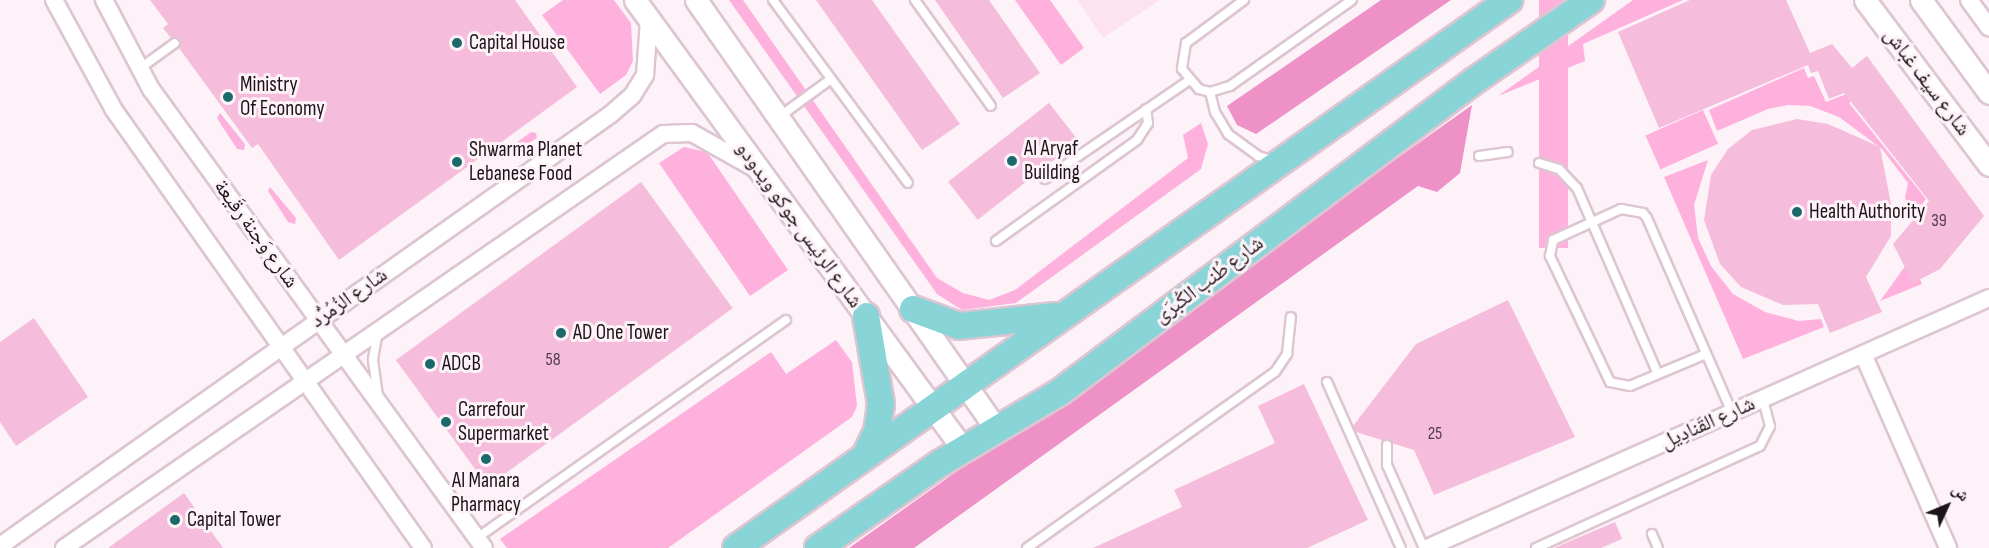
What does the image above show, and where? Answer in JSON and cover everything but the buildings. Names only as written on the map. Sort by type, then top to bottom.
[{"type":"main road","points":[[735,548],[1059,315],[1509,0]]},
{"type":"main road","name":"شارع طُنب الكُبرَى","points":[[818,548],[963,449],[1060,392],[1474,81],[1591,0]]},
{"type":"main road","points":[[913,309],[959,326],[1059,315]]},
{"type":"main road","points":[[866,316],[881,404],[877,431],[866,456]]},
{"type":"street","name":"شارع وَجنة رقَيعة","points":[[54,0],[114,110],[282,345],[423,548]]},
{"type":"street","name":"شارع وَجنة رقَيعة","points":[[104,0],[138,69],[342,354],[481,543]]},
{"type":"street","name":"شارع الرئيس جوكو ويدودو","points":[[635,0],[963,449]]},
{"type":"street","name":"شارع الرئيس جوكو ويدودو","points":[[696,0],[997,430]]},
{"type":"street","name":"شارع سيف غباش","points":[[1921,0],[1989,93]]},
{"type":"street","points":[[1969,0],[1989,28]]},
{"type":"street","name":"شارع سيف غباش","points":[[1869,4],[1989,165]]},
{"type":"street","name":"شارع الزُمُرُّد","points":[[0,546],[632,96],[645,75],[649,20]]},
{"type":"street","name":"شارع الزُمُرُّد","points":[[64,548],[305,379],[663,134],[692,133],[759,171]]},
{"type":"street","name":"شارع القَنادِيل","points":[[1425,548],[1989,298]]},
{"type":"street","points":[[1863,354],[1948,548]]},
{"type":"lane","points":[[773,0],[908,183]]},
{"type":"lane","points":[[915,0],[990,106]]},
{"type":"lane","points":[[1244,0],[1186,43],[1180,60],[1188,81],[1210,92],[1230,86],[1352,0]]},
{"type":"lane","points":[[138,69],[175,43]]},
{"type":"lane","points":[[778,117],[831,79]]},
{"type":"lane","points":[[1046,179],[1188,81]]},
{"type":"lane","points":[[1210,92],[1215,112],[1239,146],[1278,161]]},
{"type":"lane","points":[[996,241],[1137,140],[1148,123],[1146,110]]},
{"type":"lane","points":[[1479,156],[1508,152]]},
{"type":"lane","points":[[1539,163],[1559,169],[1573,181],[1658,374]]},
{"type":"lane","points":[[1706,354],[1624,387],[1610,382],[1550,256],[1550,245],[1557,236],[1626,208],[1643,213],[1732,412]]},
{"type":"lane","points":[[1027,548],[1275,372],[1287,354],[1291,316]]},
{"type":"lane","points":[[481,543],[786,320]]},
{"type":"lane","points":[[379,328],[373,360],[380,405]]},
{"type":"lane","points":[[1327,382],[1401,548]]},
{"type":"lane","points":[[1536,548],[1760,446],[1770,426],[1763,399]]},
{"type":"lane","points":[[1387,445],[1388,465],[1425,548]]},
{"type":"lane","points":[[1652,534],[1658,548]]},
{"type":"shaded area","points":[[563,0],[614,0],[631,23],[633,61],[626,75],[600,94],[542,15]]},
{"type":"shaded area","points":[[729,0],[743,0],[937,278],[963,293],[989,300],[1015,290],[1188,158],[1183,135],[1201,123],[1208,144],[1201,169],[1016,303],[962,310],[937,294]]},
{"type":"shaded area","points":[[1015,0],[1050,0],[1084,48],[1061,65]]},
{"type":"shaded area","points":[[1077,0],[1160,0],[1103,38]]},
{"type":"shaded area","points":[[1381,0],[1451,0],[1256,134],[1237,125],[1227,106]]},
{"type":"shaded area","points":[[1539,0],[1568,0],[1568,248],[1539,248]]},
{"type":"shaded area","points":[[1633,0],[1683,0],[1583,44],[1585,61],[1498,96]]},
{"type":"shaded area","points":[[1804,68],[1808,78],[1814,76],[1826,102],[1849,93],[1854,99],[1849,103],[1926,199],[1913,216],[1905,198],[1908,183],[1882,149],[1839,117],[1810,106],[1788,105],[1768,109],[1717,131],[1709,110]]},
{"type":"shaded area","points":[[1472,105],[1460,173],[1437,192],[1418,186],[914,548],[849,548]]},
{"type":"shaded area","points":[[1703,110],[1718,144],[1660,169],[1645,136]]},
{"type":"shaded area","points":[[220,113],[245,144],[244,150],[237,149],[217,118]]},
{"type":"shaded area","points":[[531,132],[536,133],[537,138],[502,160],[501,154]]},
{"type":"shaded area","points":[[684,147],[707,152],[788,270],[750,296],[659,163]]},
{"type":"shaded area","points":[[1708,160],[1694,205],[1698,238],[1711,266],[1733,294],[1765,312],[1799,321],[1821,319],[1824,327],[1743,359],[1664,177]]},
{"type":"shaded area","points":[[270,187],[296,218],[295,224],[288,222],[268,191]]},
{"type":"shaded area","points":[[1911,258],[1922,284],[1880,301]]},
{"type":"shaded area","points":[[836,340],[852,362],[857,406],[852,417],[668,548],[507,548],[500,539],[771,352],[786,374]]},
{"type":"place","name":"Capital House","points":[[457,43]]},
{"type":"place","name":"Ministry Of Economy","points":[[228,97]]},
{"type":"place","name":"Al Aryaf Building","points":[[1012,161]]},
{"type":"place","name":"Shwarma Planet Lebanese Food","points":[[457,162]]},
{"type":"place","name":"Health Authority","points":[[1797,212]]},
{"type":"place","name":"AD One Tower","points":[[561,333]]},
{"type":"place","name":"ADCB","points":[[430,364]]},
{"type":"place","name":"Carrefour Supermarket","points":[[446,422]]},
{"type":"place","name":"Al Manara Pharmacy","points":[[486,459]]},
{"type":"place","name":"Capital Tower","points":[[175,520]]}]
